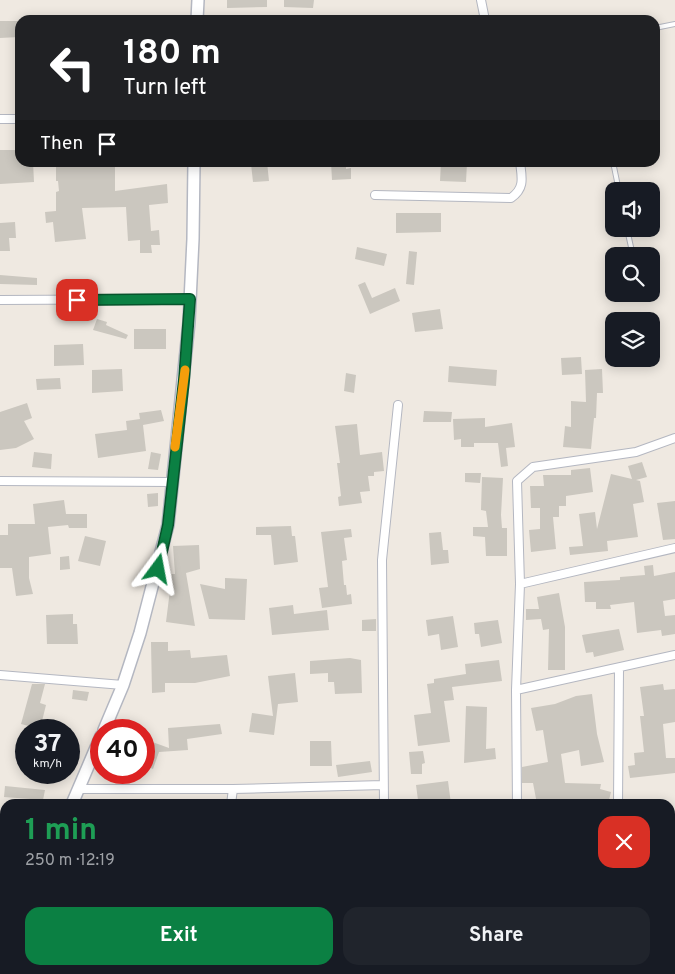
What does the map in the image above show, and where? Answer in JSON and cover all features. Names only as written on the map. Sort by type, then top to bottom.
[{"type":"street","points":[[197,15],[198,0]]},
{"type":"street","points":[[481,0],[484,15]]},
{"type":"street","points":[[0,120],[15,120]]},
{"type":"street","points":[[109,719],[123,685],[158,569],[168,525],[185,369],[194,240],[194,167]]},
{"type":"street","points":[[375,196],[511,198],[519,192],[523,182],[521,167]]},
{"type":"street","points":[[0,300],[190,299]]},
{"type":"street","points":[[384,799],[382,560],[398,405]]},
{"type":"street","points":[[517,799],[516,690],[520,584],[518,481],[533,467],[636,452],[675,438]]},
{"type":"street","points":[[0,481],[172,482]]},
{"type":"street","points":[[520,584],[675,548]]},
{"type":"street","points":[[516,690],[675,655]]},
{"type":"street","points":[[618,799],[619,668]]},
{"type":"street","points":[[0,675],[123,685]]},
{"type":"street","points":[[74,799],[90,762]]},
{"type":"street","points":[[79,789],[233,789],[383,785]]},
{"type":"street","points":[[232,799],[233,789]]},
{"type":"lane","points":[[660,27],[675,24]]},
{"type":"lane","points":[[614,167],[617,182]]},
{"type":"building","points":[[227,0],[267,0],[267,7],[227,8]]},
{"type":"building","points":[[284,0],[314,0],[313,8],[284,7]]},
{"type":"building","points":[[0,21],[15,21],[15,37],[0,38]]},
{"type":"building","points":[[0,150],[15,150],[15,167],[33,167],[34,182],[0,184]]},
{"type":"building","points":[[56,167],[115,167],[115,191],[167,184],[168,203],[149,205],[151,231],[159,230],[160,245],[151,245],[152,253],[140,253],[140,240],[128,241],[126,207],[82,208],[86,239],[55,242],[53,222],[46,223],[45,212],[56,211],[56,192],[59,191],[58,181],[56,181]]},
{"type":"building","points":[[251,167],[268,167],[269,181],[253,182]]},
{"type":"building","points":[[331,167],[351,168],[351,179],[332,180]]},
{"type":"building","points":[[441,167],[467,167],[466,182],[440,181]]},
{"type":"building","points":[[396,213],[441,213],[441,232],[396,233]]},
{"type":"building","points":[[15,222],[16,238],[9,238],[10,251],[0,251],[0,223]]},
{"type":"building","points":[[357,247],[387,254],[384,266],[355,259]]},
{"type":"building","points":[[409,251],[417,252],[414,285],[406,284]]},
{"type":"building","points":[[0,275],[37,278],[37,285],[0,284]]},
{"type":"building","points":[[365,282],[372,298],[395,288],[400,301],[370,314],[358,285]]},
{"type":"building","points":[[440,309],[443,329],[415,332],[412,313]]},
{"type":"building","points":[[97,319],[107,322],[106,325],[128,335],[126,339],[93,330]]},
{"type":"building","points":[[134,329],[166,329],[166,349],[134,349]]},
{"type":"building","points":[[83,344],[84,365],[54,366],[54,345]]},
{"type":"building","points":[[581,357],[582,374],[562,375],[561,358]]},
{"type":"building","points":[[449,366],[497,370],[496,386],[448,382]]},
{"type":"building","points":[[122,369],[123,391],[92,393],[92,370]]},
{"type":"building","points":[[602,369],[603,393],[597,393],[596,418],[594,418],[591,449],[563,447],[565,426],[571,427],[571,401],[586,402],[585,370]]},
{"type":"building","points":[[346,373],[356,375],[354,393],[344,391]]},
{"type":"building","points":[[60,378],[61,389],[37,390],[36,379]]},
{"type":"building","points":[[27,403],[32,418],[24,421],[34,439],[16,448],[0,450],[0,412]]},
{"type":"building","points":[[161,410],[164,421],[143,425],[146,451],[98,458],[95,434],[127,430],[126,421],[140,419],[139,413]]},
{"type":"building","points":[[424,411],[452,412],[451,422],[423,422]]},
{"type":"building","points":[[485,418],[485,427],[512,423],[515,447],[506,448],[508,466],[501,467],[498,443],[474,443],[474,447],[461,447],[461,439],[454,440],[453,419]]},
{"type":"building","points":[[357,424],[360,455],[382,452],[384,471],[374,472],[374,476],[368,476],[370,491],[360,492],[362,503],[339,506],[338,497],[341,496],[337,463],[340,463],[335,426]]},
{"type":"building","points":[[34,452],[52,454],[51,469],[32,467]]},
{"type":"building","points":[[151,452],[161,454],[158,470],[148,469]]},
{"type":"building","points":[[642,462],[647,477],[636,480],[640,481],[644,502],[633,504],[638,537],[607,541],[608,551],[570,555],[569,547],[583,546],[579,514],[595,512],[597,529],[611,474],[632,479],[628,466]]},
{"type":"building","points":[[590,468],[593,492],[566,496],[566,506],[559,506],[559,517],[553,517],[556,549],[531,552],[529,530],[540,529],[540,508],[531,508],[530,486],[544,486],[543,475],[571,475],[571,470]]},
{"type":"building","points":[[465,473],[481,473],[480,483],[465,482]]},
{"type":"building","points":[[482,477],[503,478],[501,515],[502,528],[507,528],[507,556],[486,556],[485,537],[473,536],[473,527],[488,527],[486,511],[481,510]]},
{"type":"building","points":[[158,493],[158,506],[148,507],[147,494]]},
{"type":"building","points":[[64,500],[66,514],[87,514],[87,528],[69,528],[68,525],[48,527],[51,554],[29,557],[29,578],[33,594],[16,596],[12,568],[0,568],[0,535],[8,535],[8,524],[35,524],[33,504]]},
{"type":"building","points":[[675,501],[675,539],[663,540],[657,503]]},
{"type":"building","points":[[291,526],[292,536],[295,536],[298,562],[274,565],[271,535],[256,535],[256,527]]},
{"type":"building","points":[[351,529],[352,537],[344,538],[347,560],[342,561],[344,585],[346,585],[347,595],[351,594],[352,604],[322,608],[319,588],[328,587],[321,532]]},
{"type":"building","points":[[441,532],[443,550],[448,550],[449,563],[431,565],[429,533]]},
{"type":"building","points":[[85,536],[106,541],[100,566],[78,561]]},
{"type":"building","points":[[199,545],[200,569],[186,573],[195,626],[166,622],[172,574],[175,574],[173,546]]},
{"type":"building","points":[[69,556],[70,569],[60,570],[60,557]]},
{"type":"building","points":[[653,565],[654,576],[675,572],[675,599],[663,601],[665,616],[675,615],[675,634],[662,636],[661,630],[637,633],[634,602],[610,605],[611,609],[596,609],[596,602],[585,602],[584,582],[620,580],[620,577],[645,575],[644,566]]},
{"type":"building","points":[[225,578],[247,579],[245,620],[209,619],[200,584],[225,589]]},
{"type":"building","points":[[559,593],[565,627],[565,670],[548,670],[549,629],[543,630],[541,619],[526,620],[526,609],[539,609],[537,597]]},
{"type":"building","points":[[293,605],[294,614],[327,610],[329,630],[272,635],[269,608]]},
{"type":"building","points":[[73,614],[73,624],[77,624],[78,644],[47,644],[46,615]]},
{"type":"building","points":[[453,616],[458,647],[441,650],[439,634],[428,636],[426,620]]},
{"type":"building","points":[[376,619],[376,631],[362,631],[362,620]]},
{"type":"building","points":[[498,620],[502,643],[481,647],[479,634],[475,634],[474,623]]},
{"type":"building","points":[[619,629],[624,650],[594,657],[593,652],[586,653],[582,635]]},
{"type":"building","points":[[151,642],[168,642],[168,651],[190,650],[191,658],[227,655],[230,676],[195,683],[165,683],[165,692],[152,693]]},
{"type":"building","points":[[350,658],[361,660],[362,693],[335,694],[334,682],[328,682],[328,673],[310,674],[310,661]]},
{"type":"building","points":[[499,660],[502,681],[452,687],[454,700],[444,701],[450,742],[418,746],[414,715],[431,713],[427,684],[434,683],[434,679],[466,674],[465,664]]},
{"type":"building","points":[[295,673],[298,702],[278,704],[274,735],[249,732],[252,713],[273,716],[268,676]]},
{"type":"building","points":[[32,684],[45,684],[40,703],[46,705],[42,719],[22,719]]},
{"type":"building","points":[[663,684],[664,690],[675,689],[675,722],[663,724],[666,758],[675,758],[675,773],[630,778],[628,766],[635,765],[634,753],[644,752],[640,716],[644,716],[640,687]]},
{"type":"building","points":[[73,690],[89,692],[87,701],[72,699]]},
{"type":"building","points":[[592,694],[597,734],[604,762],[581,766],[579,750],[561,754],[565,783],[601,784],[600,789],[611,792],[609,799],[536,799],[533,783],[522,783],[522,767],[548,762],[543,730],[536,731],[531,708],[555,704],[576,696]]},
{"type":"building","points":[[466,706],[487,707],[486,749],[495,748],[496,759],[464,763]]},
{"type":"building","points":[[220,724],[222,734],[187,739],[188,750],[159,752],[155,763],[155,743],[169,748],[168,728]]},
{"type":"building","points":[[310,741],[331,741],[332,766],[310,766]]},
{"type":"building","points":[[423,751],[425,763],[422,764],[422,774],[411,774],[409,752]]},
{"type":"building","points":[[370,761],[372,772],[338,777],[336,765]]},
{"type":"building","points":[[448,781],[450,799],[418,799],[416,785]]},
{"type":"building","points":[[5,786],[45,790],[43,799],[4,797]]},
{"type":"slow traffic","points":[[175,447],[185,370]]},
{"type":"route","points":[[77,300],[190,299],[184,380],[168,525],[158,569]]}]
